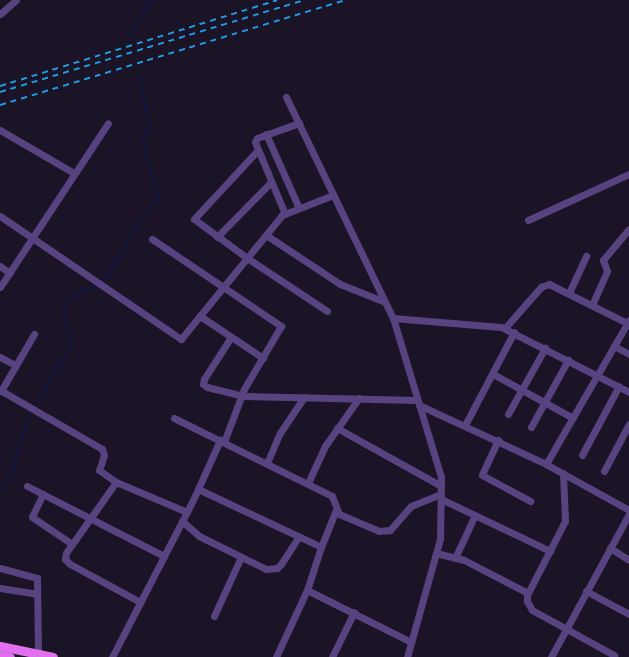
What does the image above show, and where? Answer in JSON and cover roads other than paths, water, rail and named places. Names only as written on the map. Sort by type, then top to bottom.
[{"type":"main road","points":[[0,646],[53,657]]},
{"type":"main road","points":[[0,655],[10,657]]},
{"type":"street","points":[[0,14],[16,0]]},
{"type":"street","points":[[286,97],[392,318],[441,477],[440,540],[407,657]]},
{"type":"street","points":[[0,287],[108,123]]},
{"type":"street","points":[[285,214],[258,150],[256,140],[266,134],[299,123]]},
{"type":"street","points":[[0,130],[74,173]]},
{"type":"street","points":[[266,134],[299,208]]},
{"type":"street","points":[[258,150],[195,215],[195,221],[247,258],[327,311]]},
{"type":"street","points":[[528,220],[629,174]]},
{"type":"street","points":[[217,237],[272,182]]},
{"type":"street","points":[[0,216],[181,339],[285,214],[333,195]]},
{"type":"street","points":[[592,305],[607,271],[604,260],[629,229]]},
{"type":"street","points":[[266,235],[340,284],[385,302]]},
{"type":"street","points":[[112,657],[187,512],[222,441],[242,396],[280,331],[280,324],[222,288],[152,239]]},
{"type":"street","points":[[569,293],[586,256]]},
{"type":"street","points":[[0,266],[10,273]]},
{"type":"street","points":[[505,328],[545,285],[554,286],[628,323],[546,464]]},
{"type":"street","points":[[200,316],[263,358]]},
{"type":"street","points":[[392,318],[505,328],[598,374],[629,392]]},
{"type":"street","points":[[465,425],[514,332]]},
{"type":"street","points":[[34,334],[1,390],[43,416],[102,449],[104,455],[99,470],[116,482],[187,512]]},
{"type":"street","points":[[231,337],[203,384],[207,387],[242,396],[358,398],[418,402],[546,464],[629,510]]},
{"type":"street","points":[[614,346],[629,354]]},
{"type":"street","points":[[508,414],[545,348]]},
{"type":"street","points":[[0,357],[15,365]]},
{"type":"street","points":[[531,427],[568,360]]},
{"type":"street","points":[[493,374],[573,418]]},
{"type":"street","points":[[582,455],[618,386]]},
{"type":"street","points":[[267,463],[280,433],[304,397]]},
{"type":"street","points":[[308,483],[325,446],[358,398]]},
{"type":"street","points":[[174,418],[332,496],[336,510],[339,514],[379,531],[386,532],[408,508],[441,493]]},
{"type":"street","points":[[604,471],[629,424]]},
{"type":"street","points":[[337,428],[475,515],[550,551]]},
{"type":"street","points":[[498,440],[482,475],[530,501]]},
{"type":"street","points":[[563,473],[565,521],[528,593],[527,601],[532,610],[614,655]]},
{"type":"street","points":[[116,482],[65,556],[67,562],[140,602]]},
{"type":"street","points":[[27,486],[164,556]]},
{"type":"street","points":[[198,489],[321,547]]},
{"type":"street","points":[[43,494],[32,517],[72,544]]},
{"type":"street","points":[[276,657],[307,590],[321,547],[336,510]]},
{"type":"street","points":[[551,657],[629,514]]},
{"type":"street","points":[[455,558],[475,515]]},
{"type":"street","points":[[182,521],[199,536],[266,569],[277,568],[299,536]]},
{"type":"street","points":[[610,548],[629,560]]},
{"type":"street","points":[[436,553],[455,558],[528,593]]},
{"type":"street","points":[[214,616],[241,557]]},
{"type":"street","points":[[0,568],[36,576],[38,654]]},
{"type":"street","points":[[0,588],[37,594]]},
{"type":"street","points":[[307,590],[354,612],[411,642]]},
{"type":"street","points":[[586,591],[629,614]]},
{"type":"street","points":[[332,657],[354,612]]},
{"type":"waterway","points":[[128,39],[151,0]]},
{"type":"waterway","points":[[101,282],[109,274],[141,219],[158,199],[143,140],[149,126],[139,76]]},
{"type":"waterway","points":[[0,491],[12,472],[27,420],[72,344],[63,313],[67,302],[75,294],[98,285]]},
{"type":"railway","points":[[0,86],[277,0]]},
{"type":"railway","points":[[0,92],[304,0]]},
{"type":"railway","points":[[0,105],[345,0]]}]
